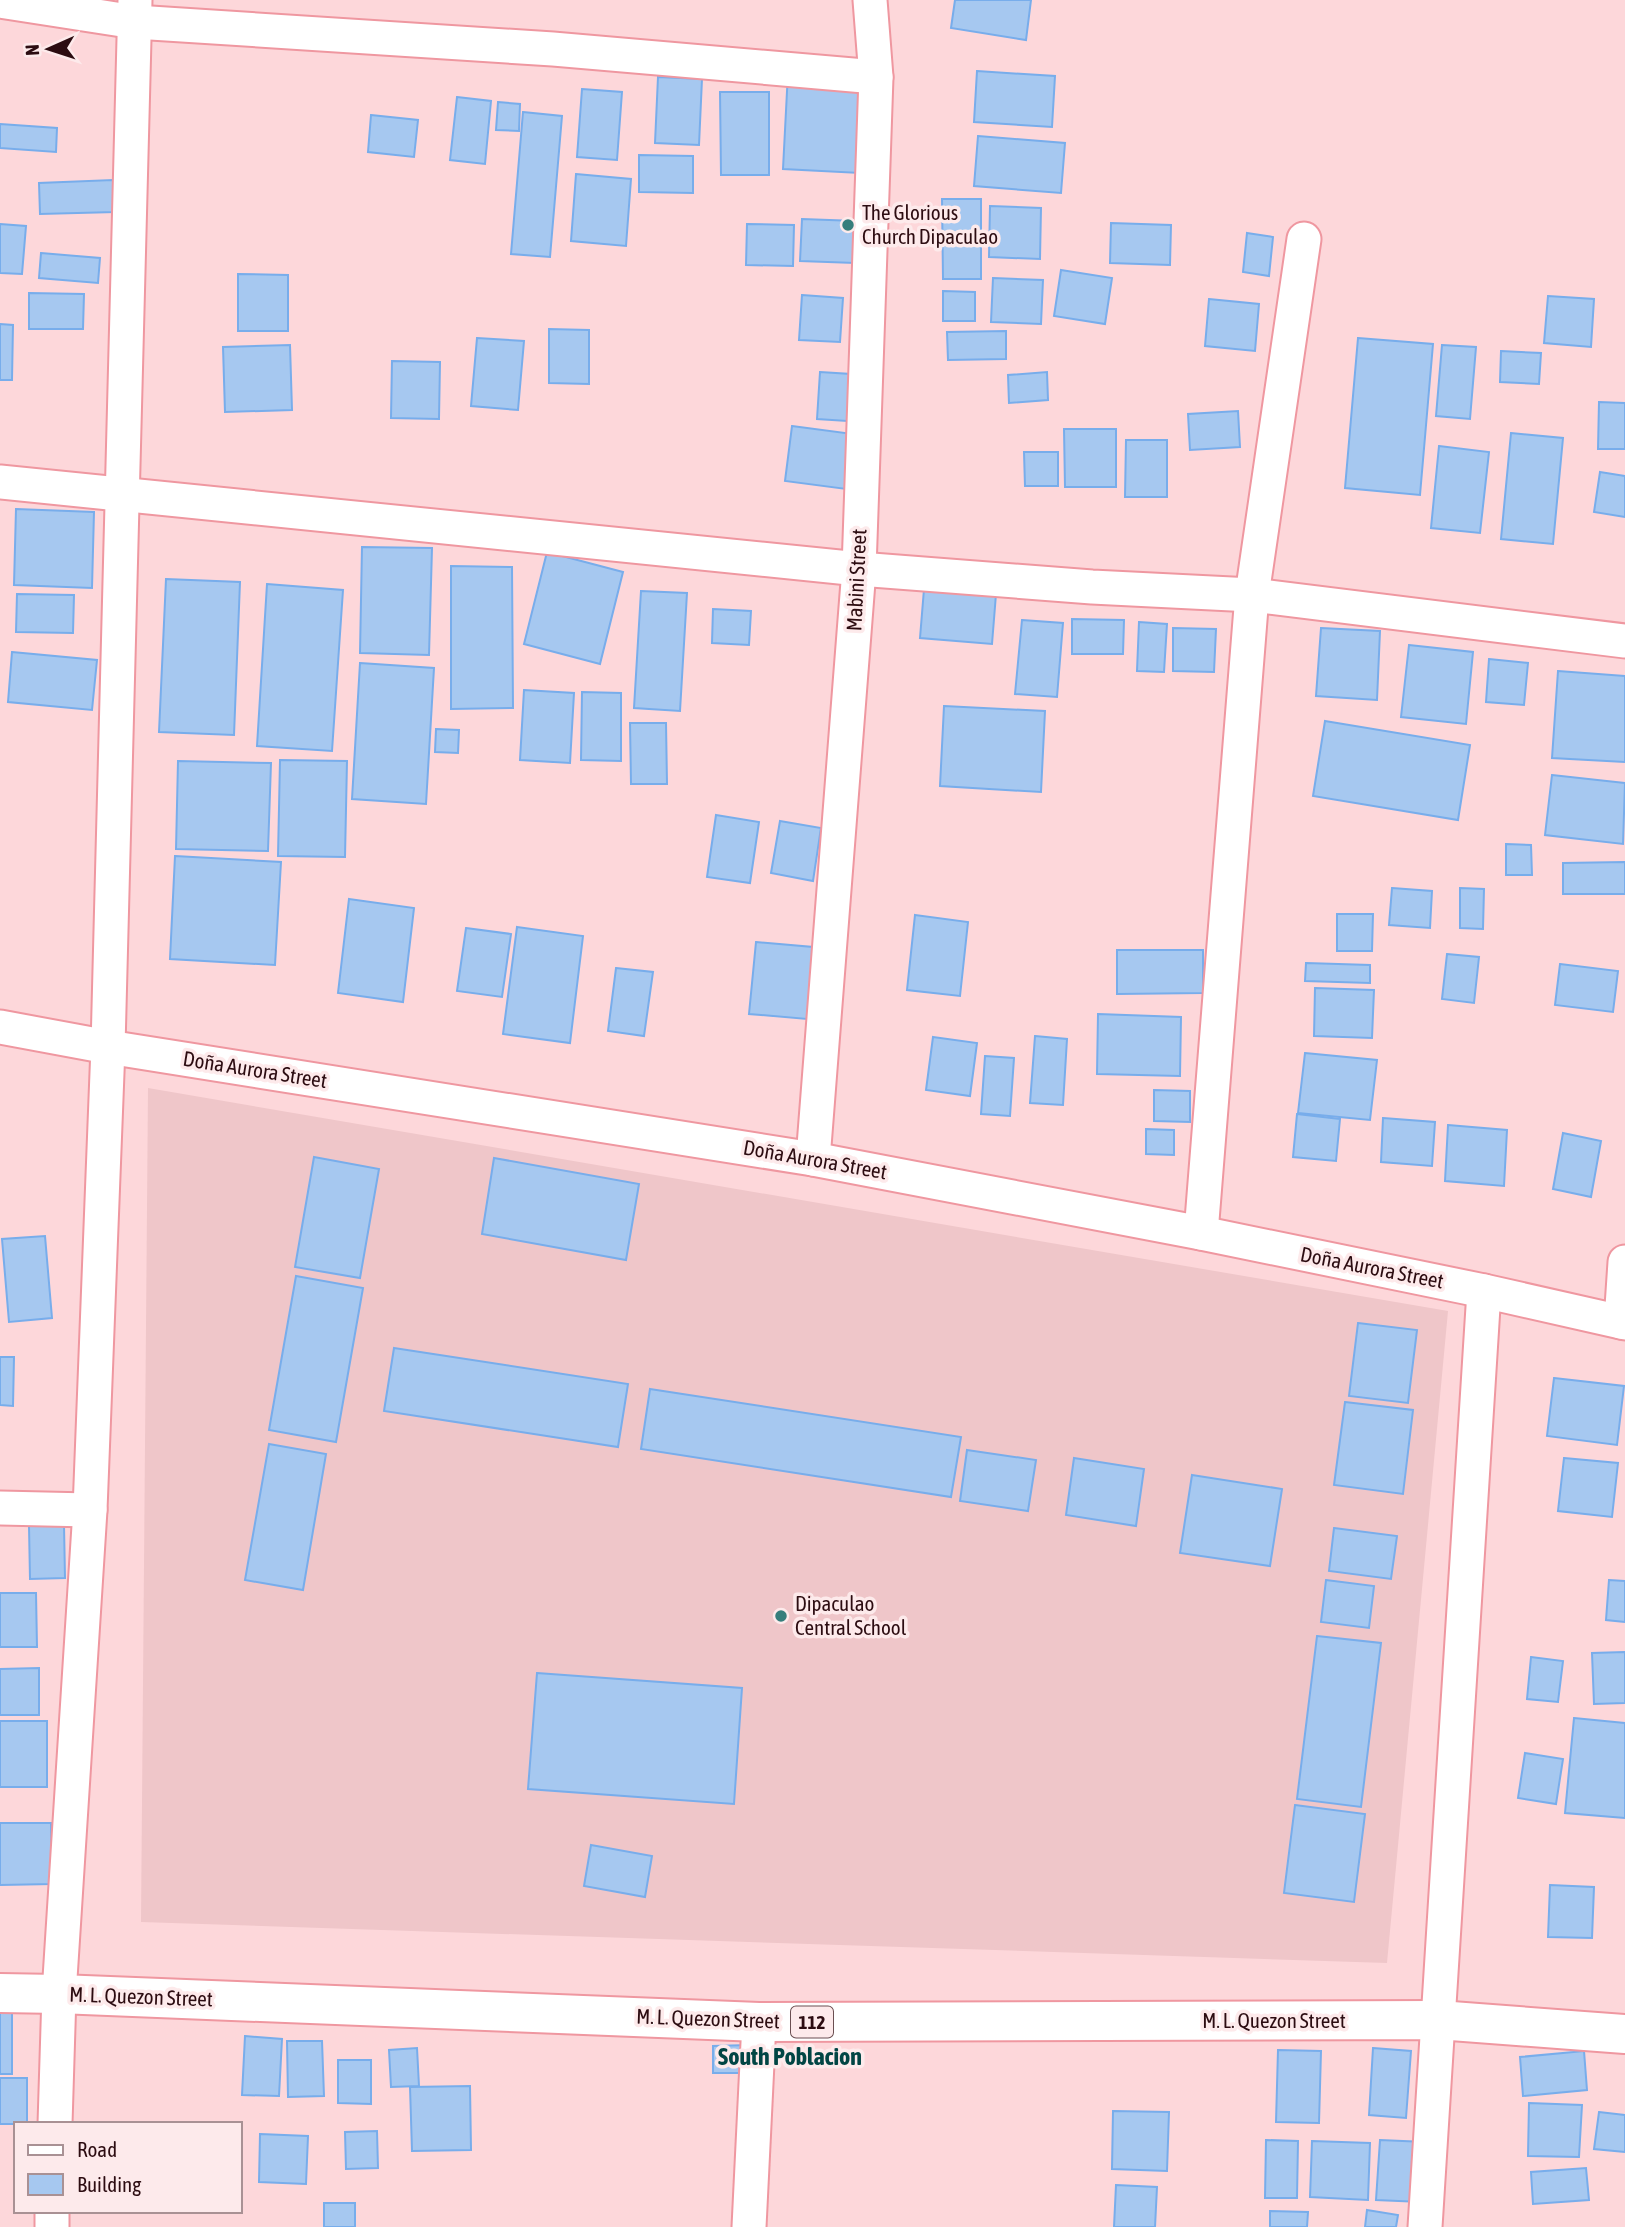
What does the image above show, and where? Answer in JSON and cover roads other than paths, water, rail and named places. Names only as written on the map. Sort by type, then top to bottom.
[{"type":"main road","name":"M. L. Quezon Street","points":[[0,1993],[759,2022],[1438,2020],[1625,2034]]},
{"type":"street","name":"Mabini Street","points":[[813,1159],[859,569],[876,77],[870,0]]},
{"type":"street","points":[[0,1],[876,77]]},
{"type":"street","points":[[55,2122],[59,1994],[90,1510],[108,1047],[135,11]]},
{"type":"street","points":[[1201,1233],[1252,595],[1304,239]]},
{"type":"street","points":[[0,482],[859,569],[1092,587],[1252,595],[1625,642]]},
{"type":"street","name":"Doña Aurora Street","points":[[0,1027],[108,1047],[813,1159],[1201,1233],[1623,1322]]},
{"type":"street","points":[[1623,1322],[1625,1262]]},
{"type":"street","points":[[1425,2227],[1485,1291]]},
{"type":"street","points":[[0,1508],[90,1510]]},
{"type":"street","points":[[749,2227],[759,2022]]},
{"type":"place","name":"The Glorious Church Dipaculao","points":[[848,225]]},
{"type":"place","name":"Dipaculao Central School","points":[[781,1616]]},
{"type":"district","name":"South Poblacion","points":[[790,2057]]}]
